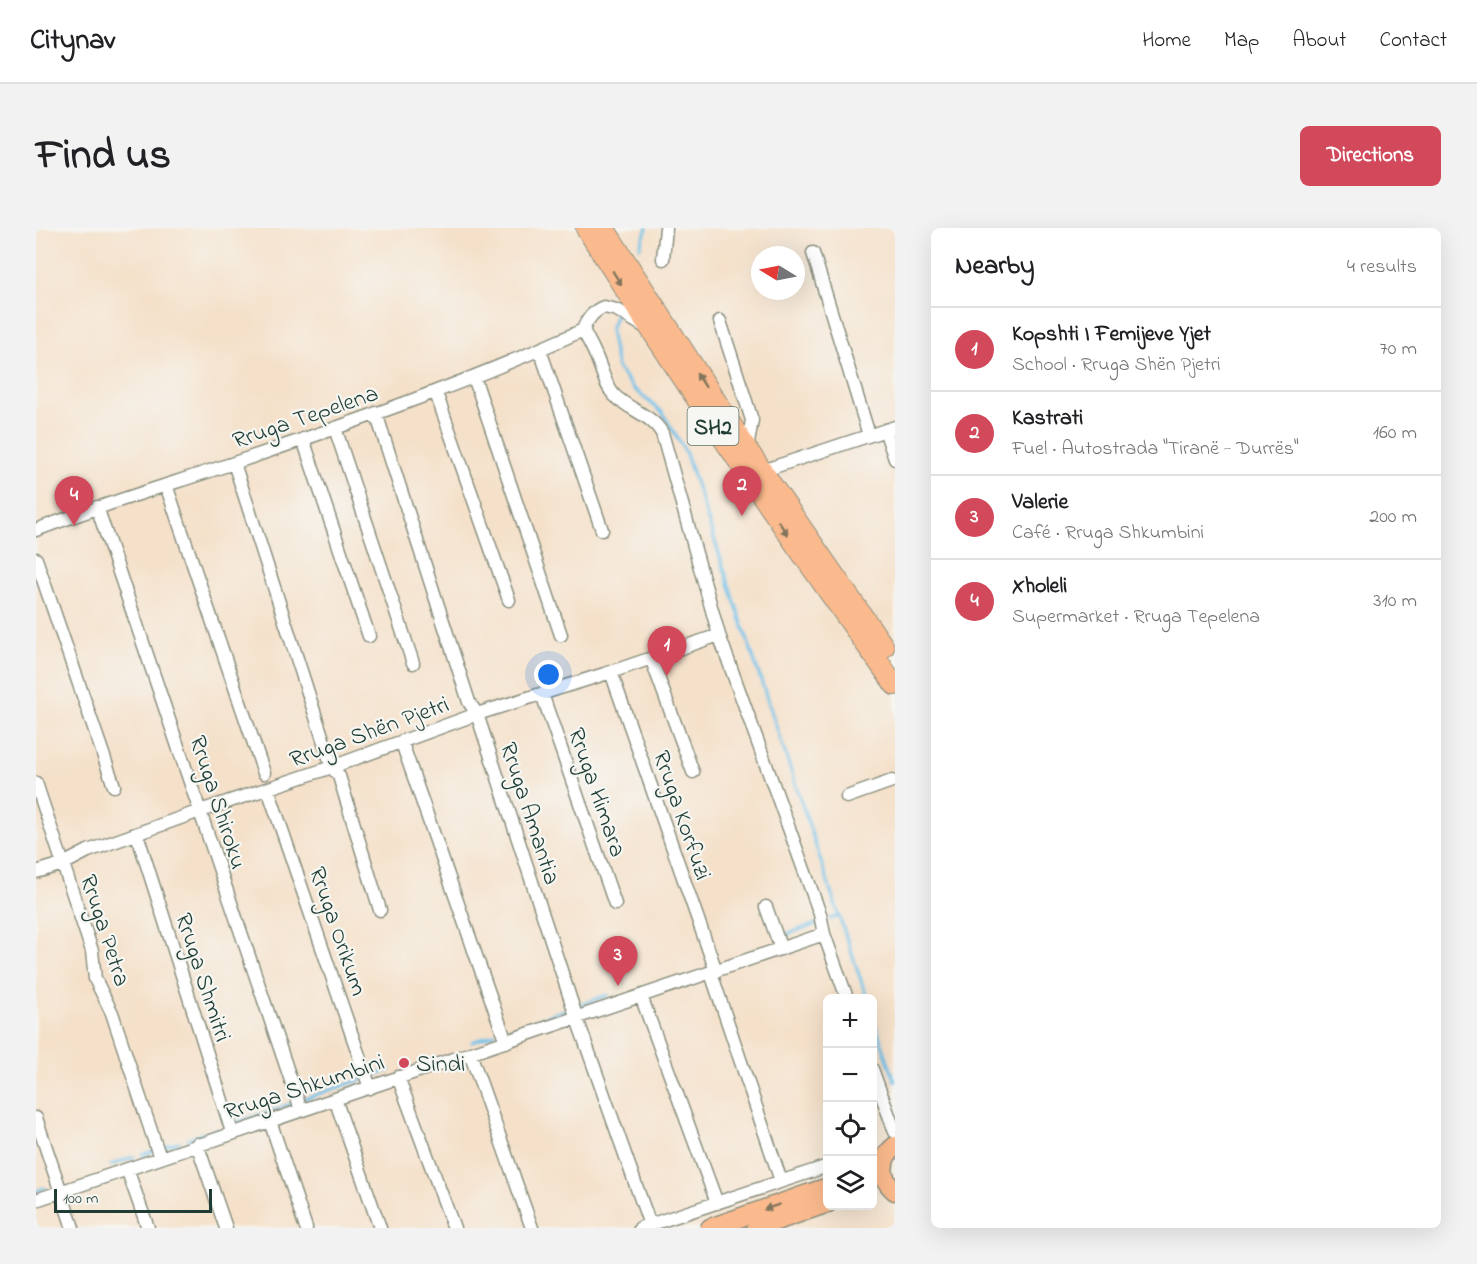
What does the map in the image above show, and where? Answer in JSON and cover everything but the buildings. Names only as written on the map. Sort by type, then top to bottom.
[{"type":"highway","name":"SH2","points":[[586,228],[650,330],[757,490],[895,685]]},
{"type":"highway","name":"SH2","points":[[604,228],[747,449],[895,662]]},
{"type":"main road","points":[[893,1190],[878,1166],[895,1146]]},
{"type":"main road","points":[[877,1189],[893,1190]]},
{"type":"main road","points":[[710,1228],[823,1190]]},
{"type":"main road","points":[[756,1228],[823,1205]]},
{"type":"street","points":[[663,259],[666,228]]},
{"type":"street","points":[[813,253],[869,435]]},
{"type":"street","points":[[650,330],[617,310],[604,307],[596,311],[583,330],[598,360],[604,379],[613,393],[624,403],[655,422],[662,433],[719,635],[820,914],[824,934],[845,994]]},
{"type":"street","points":[[720,321],[752,420],[747,449]]},
{"type":"street","name":"Rruga Tepelena","points":[[36,530],[97,507],[234,463],[436,393],[583,330]]},
{"type":"street","points":[[540,350],[602,530]]},
{"type":"street","points":[[474,376],[561,635]]},
{"type":"street","points":[[436,393],[509,600]]},
{"type":"street","name":"Rruga Amantia","points":[[376,413],[469,702],[477,714],[645,1226]]},
{"type":"street","points":[[335,428],[413,663]]},
{"type":"street","points":[[762,471],[890,428],[894,451]]},
{"type":"street","points":[[303,439],[369,636]]},
{"type":"street","points":[[234,463],[332,767],[339,776],[380,910]]},
{"type":"street","points":[[166,485],[264,773]]},
{"type":"street","name":"Rruga Shiroku","points":[[97,507],[301,1110]]},
{"type":"street","points":[[36,559],[114,786]]},
{"type":"street","name":"Rruga Shën Pjetri","points":[[36,872],[63,864],[88,851],[137,834],[198,804],[268,789],[402,743],[477,714],[719,635]]},
{"type":"street","points":[[651,658],[693,772]]},
{"type":"street","name":"Rruga Korfuzi","points":[[611,672],[781,1181]]},
{"type":"street","name":"Rruga Himara","points":[[542,694],[615,904]]},
{"type":"street","points":[[402,743],[507,1042]]},
{"type":"street","points":[[847,797],[892,781]]},
{"type":"street","name":"Rruga Petra","points":[[36,783],[92,951],[95,979],[115,1020],[160,1158]]},
{"type":"street","name":"Rruga Orikum","points":[[268,789],[370,1088]]},
{"type":"street","name":"Rruga Shmitri","points":[[137,834],[232,1132]]},
{"type":"street","points":[[766,907],[781,949]]},
{"type":"street","name":"Rruga Shkumbini","points":[[36,1200],[824,934]]},
{"type":"street","points":[[641,996],[717,1203]]},
{"type":"street","points":[[470,1053],[532,1228]]},
{"type":"street","points":[[398,1077],[454,1228]]},
{"type":"street","points":[[877,1080],[895,1132]]},
{"type":"street","points":[[335,1099],[380,1228]]},
{"type":"street","points":[[36,1118],[73,1228]]},
{"type":"street","points":[[270,1121],[306,1228]]},
{"type":"street","points":[[197,1144],[226,1228]]},
{"type":"street","points":[[645,1226],[823,1168]]},
{"type":"street","points":[[127,1169],[148,1228]]},
{"type":"waterway","points":[[640,247],[647,228]]},
{"type":"waterway","points":[[616,313],[610,330],[617,368],[634,389],[662,412],[685,451],[839,916],[830,919]]},
{"type":"waterway","points":[[839,916],[866,994]]},
{"type":"waterway","points":[[784,935],[816,924]]},
{"type":"waterway","points":[[579,1005],[608,995]]},
{"type":"waterway","points":[[536,1020],[567,1009]]},
{"type":"waterway","points":[[506,1030],[519,1026]]},
{"type":"waterway","points":[[877,1029],[895,1081]]},
{"type":"waterway","points":[[472,1042],[495,1034]]},
{"type":"waterway","points":[[371,1076],[390,1070]]},
{"type":"waterway","points":[[303,1099],[363,1079]]},
{"type":"waterway","points":[[234,1123],[294,1103]]},
{"type":"waterway","points":[[188,1139],[217,1129]]},
{"type":"waterway","points":[[163,1147],[180,1142]]},
{"type":"waterway","points":[[142,1155],[153,1151]]},
{"type":"waterway","points":[[111,1165],[134,1157]]},
{"type":"waterway","points":[[36,1191],[45,1188]]},
{"type":"place","name":"Kastrati","points":[[742,516]]},
{"type":"place","name":"Xholeli","points":[[74,526]]},
{"type":"place","name":"Kopshti I Femijeve Yjet","points":[[667,676]]},
{"type":"place","name":"Valerie","points":[[618,986]]},
{"type":"place","name":"Sindi","points":[[404,1063]]}]
